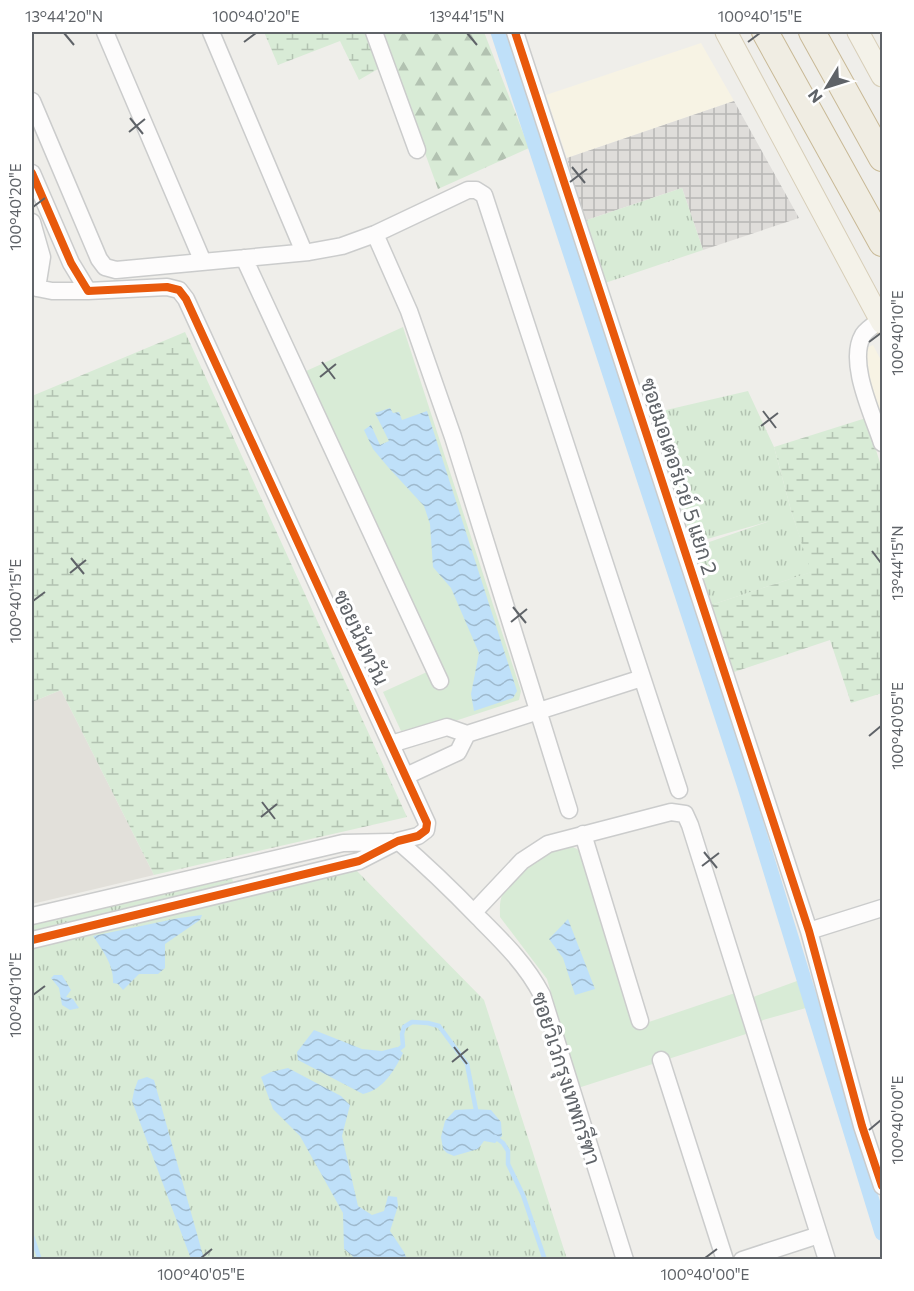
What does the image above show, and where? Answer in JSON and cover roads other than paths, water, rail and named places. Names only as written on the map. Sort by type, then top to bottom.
[{"type":"highway","points":[[765,32],[882,243]]},
{"type":"highway","points":[[812,32],[882,158]]},
{"type":"main road","points":[[726,32],[882,322]]},
{"type":"main road","points":[[858,32],[882,76]]},
{"type":"street","points":[[105,32],[203,262]]},
{"type":"street","points":[[211,32],[304,252]]},
{"type":"street","points":[[374,32],[417,150]]},
{"type":"street","name":"ซอยมอเตอร์เวย์ 5 แยก 2","points":[[515,32],[809,931],[862,1126],[882,1186]]},
{"type":"street","points":[[32,101],[99,259],[105,267],[116,270],[304,252],[342,246],[375,234],[468,190],[476,190],[484,195],[679,790]]},
{"type":"street","points":[[32,173],[71,263],[88,291]]},
{"type":"street","points":[[32,222],[42,257],[34,288]]},
{"type":"street","points":[[375,234],[408,311],[453,437],[569,810]]},
{"type":"street","points":[[244,258],[440,681]]},
{"type":"street","name":"ซอยนันทวัน","points":[[32,916],[343,843],[398,841],[418,836],[426,830],[427,823],[186,299],[179,290],[167,287],[88,291],[52,291],[34,288]]},
{"type":"street","points":[[882,322],[863,335],[857,358],[859,372],[882,443]]},
{"type":"street","points":[[391,744],[447,727],[467,734],[642,678]]},
{"type":"street","points":[[406,776],[458,752],[467,734]]},
{"type":"street","points":[[474,912],[522,861],[548,844],[671,812],[685,814],[827,1260]]},
{"type":"street","points":[[583,834],[640,1022]]},
{"type":"street","name":"ซอยนันทวัน","points":[[32,940],[359,861],[398,841]]},
{"type":"street","name":"ซอยวิเว่กรุงเทพกรีฑา","points":[[398,841],[432,870],[510,948],[533,977],[542,995],[625,1260]]},
{"type":"street","points":[[271,860],[275,881]]},
{"type":"street","points":[[809,931],[882,908]]},
{"type":"street","points":[[661,1060],[724,1260]]},
{"type":"street","points":[[742,1260],[819,1235]]},
{"type":"water","points":[[390,408],[393,413],[399,412],[402,420],[427,411],[517,691],[513,698],[474,711],[471,694],[479,653],[451,588],[433,567],[430,524],[424,506],[373,449],[364,430],[371,425],[380,445],[389,441],[375,413]]},
{"type":"water","points":[[202,915],[200,920],[165,944],[165,968],[158,974],[139,974],[123,990],[118,984],[113,983],[110,964],[93,936]]},
{"type":"water","points":[[568,919],[595,989],[575,995],[563,958],[549,939]]},
{"type":"water","points":[[54,975],[62,975],[71,990],[66,997],[73,999],[79,1008],[70,1010],[62,1005],[59,988],[51,978]]},
{"type":"water","points":[[314,1030],[362,1049],[382,1051],[397,1047],[403,1053],[392,1073],[382,1084],[363,1094],[298,1060],[297,1052]]},
{"type":"water","points":[[288,1068],[341,1096],[350,1105],[342,1136],[358,1206],[372,1215],[384,1211],[388,1196],[397,1197],[398,1206],[390,1231],[407,1259],[356,1259],[344,1249],[343,1213],[300,1136],[273,1109],[261,1077]]},
{"type":"water","points":[[147,1077],[154,1080],[204,1259],[191,1259],[132,1101],[138,1080]]},
{"type":"water","points":[[455,1110],[491,1110],[501,1122],[502,1136],[495,1143],[484,1141],[478,1149],[454,1156],[447,1153],[443,1149],[441,1137],[445,1121]]},
{"type":"waterway","points":[[498,32],[744,784],[882,1233]]},
{"type":"waterway","points":[[395,1052],[403,1046],[404,1027],[412,1022],[439,1026],[467,1064],[477,1115]]},
{"type":"waterway","points":[[495,1137],[508,1151],[508,1164],[523,1195],[545,1260]]},
{"type":"waterway","points":[[32,1236],[40,1260]]}]
